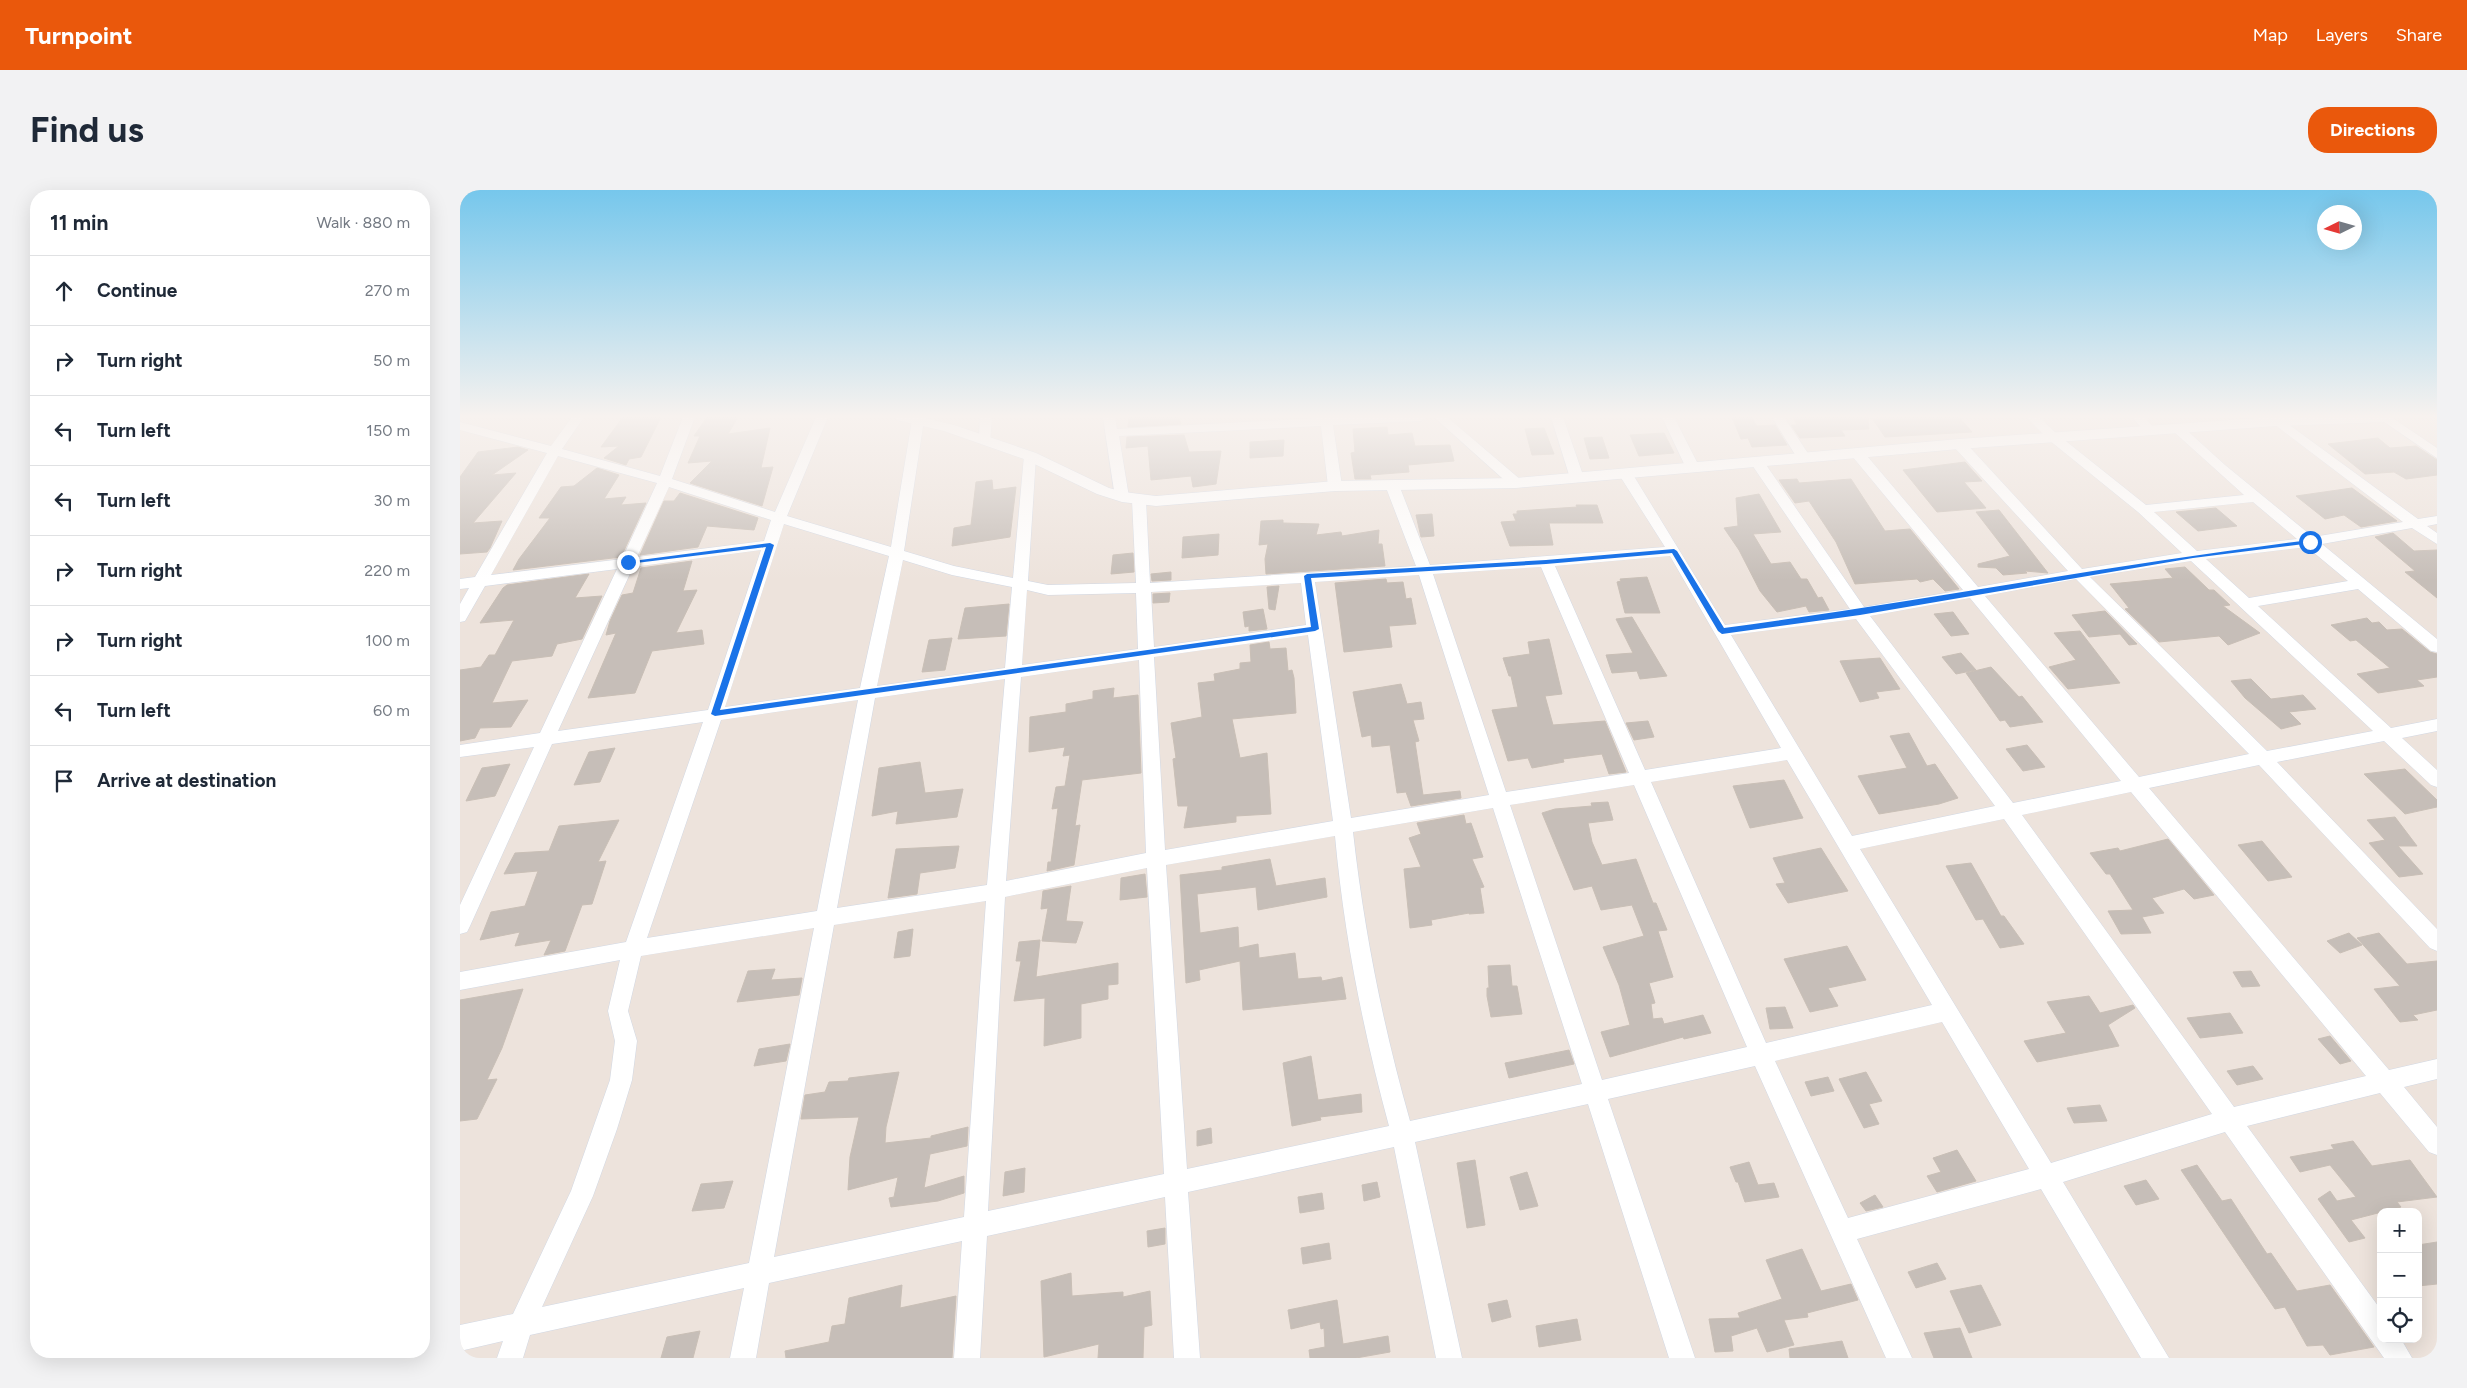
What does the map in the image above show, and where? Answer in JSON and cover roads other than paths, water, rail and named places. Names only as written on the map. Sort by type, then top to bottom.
[{"type":"street","points":[[460,617],[543,472]]},
{"type":"street","points":[[631,472],[952,570],[1048,590],[1145,588],[1546,562],[1674,551]]},
{"type":"street","points":[[460,926],[668,472]]},
{"type":"street","points":[[510,1358],[521,1324],[581,1196],[606,1129],[621,1080],[626,1056],[626,1042],[618,1011],[622,988],[633,949],[715,714],[779,518],[799,472]]},
{"type":"street","points":[[743,1358],[824,920],[897,553],[905,472]]},
{"type":"street","points":[[967,1358],[996,891],[1029,472]]},
{"type":"street","points":[[1062,472],[1103,491],[1131,499],[1184,500],[1335,486],[1516,483],[1653,472]]},
{"type":"street","points":[[1123,472],[1131,499],[1145,588],[1144,652],[1187,1358]]},
{"type":"street","points":[[1333,472],[1335,486]]},
{"type":"street","points":[[1503,472],[1516,483]]},
{"type":"street","points":[[1575,472],[1577,478]]},
{"type":"street","points":[[1763,472],[1860,613],[2008,810],[2377,1326]]},
{"type":"street","points":[[1873,472],[2437,1144]]},
{"type":"street","points":[[1984,472],[2079,574],[2263,758],[2437,942]]},
{"type":"street","points":[[2096,472],[2143,510],[2437,780]]},
{"type":"street","points":[[2226,472],[2437,647]]},
{"type":"street","points":[[2345,472],[2437,540]]},
{"type":"street","points":[[1625,474],[1674,551],[1792,753],[2156,1358]]},
{"type":"street","points":[[1392,485],[1424,569],[1682,1358]]},
{"type":"street","points":[[2143,510],[2256,498]]},
{"type":"street","points":[[1722,631],[1860,613],[2079,574],[2193,556],[2310,542],[2437,520]]},
{"type":"street","points":[[460,584],[770,545]]},
{"type":"street","points":[[1546,562],[1642,778],[1761,1055],[1899,1358]]},
{"type":"street","points":[[1307,576],[1343,828],[1350,895],[1362,969],[1378,1046],[1402,1134],[1449,1358]]},
{"type":"street","points":[[2244,604],[2361,584]]},
{"type":"street","points":[[460,751],[1014,670],[1315,629]]},
{"type":"street","points":[[1848,844],[2008,810],[2136,786],[2263,758],[2437,725]]},
{"type":"street","points":[[460,981],[633,949],[996,891],[1156,859],[1500,800],[1792,753]]},
{"type":"street","points":[[460,1338],[758,1272],[1177,1184],[1761,1055],[1947,1011]]},
{"type":"street","points":[[1841,1232],[2045,1176],[2230,1119],[2437,1069]]},
{"type":"street","points":[[2389,1343],[2399,1358]]}]
